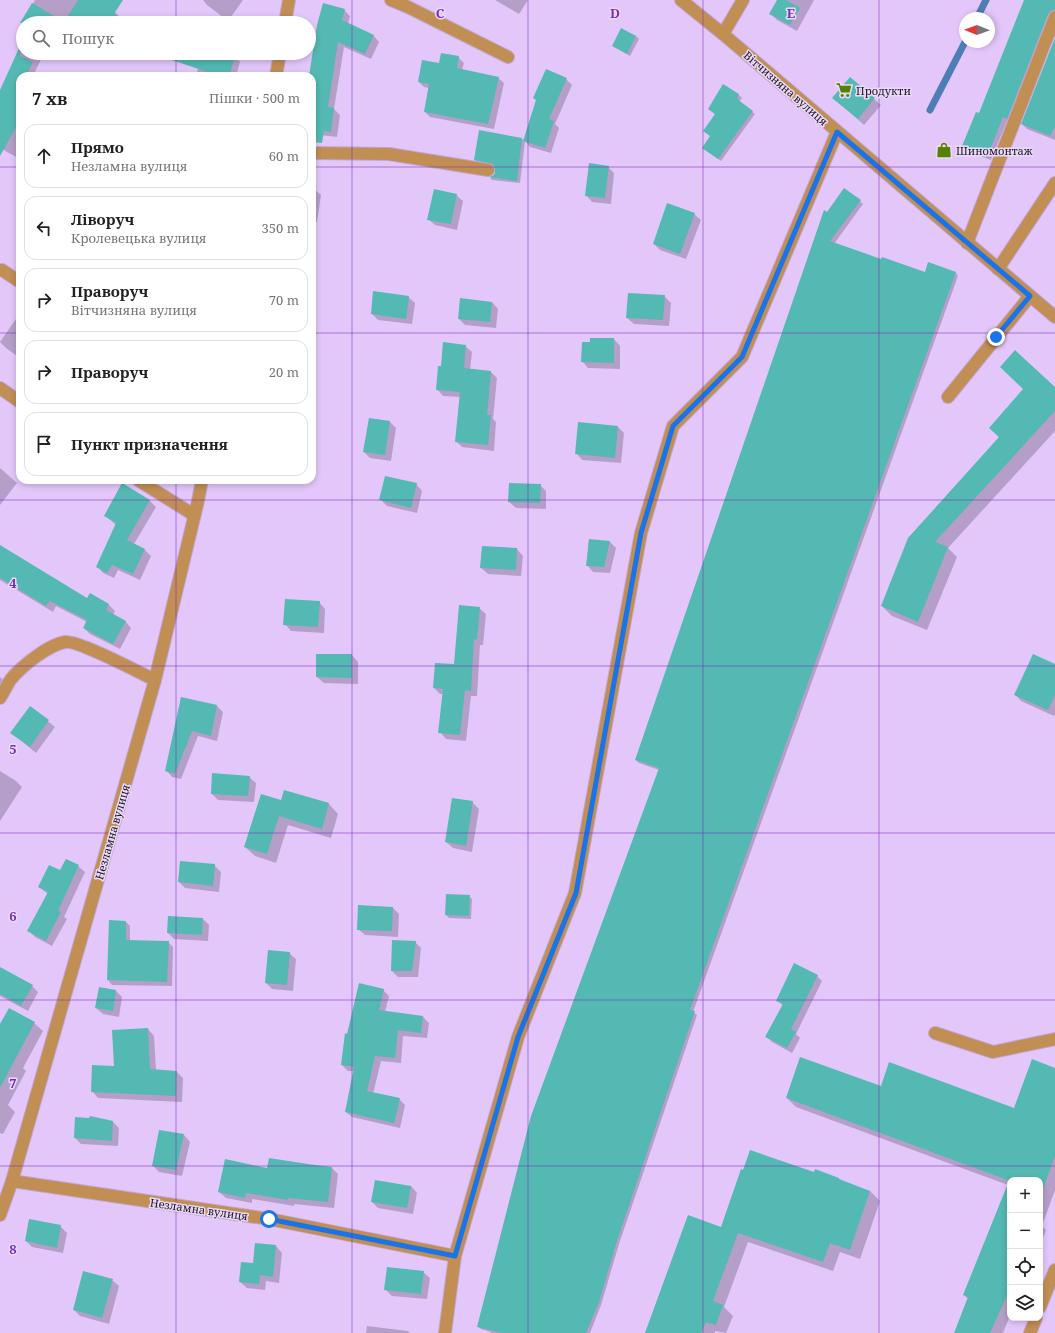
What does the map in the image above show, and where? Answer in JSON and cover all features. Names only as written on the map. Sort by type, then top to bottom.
[{"type":"street","points":[[286,16],[289,0]]},
{"type":"street","points":[[390,0],[408,7],[508,57]]},
{"type":"street","name":"Вітчизняна вулиця","points":[[681,0],[723,34],[1055,317]]},
{"type":"street","points":[[723,34],[743,0]]},
{"type":"street","points":[[967,243],[1055,17]]},
{"type":"street","points":[[277,72],[279,60]]},
{"type":"street","points":[[445,1333],[455,1256],[518,1037],[576,893],[641,533],[673,426],[742,357],[837,132]]},
{"type":"street","points":[[316,153],[390,154],[488,170]]},
{"type":"street","points":[[998,269],[1055,183]]},
{"type":"street","points":[[2,270],[16,279]]},
{"type":"street","points":[[948,397],[1030,296]]},
{"type":"street","points":[[0,388],[16,399]]},
{"type":"street","points":[[144,484],[194,515]]},
{"type":"street","name":"Незламна вулиця","points":[[0,1215],[12,1181],[155,680],[201,484]]},
{"type":"street","points":[[0,698],[11,680],[27,662],[48,649],[66,642],[86,647],[155,680]]},
{"type":"street","points":[[935,1032],[993,1052],[1055,1039]]},
{"type":"street","name":"Незламна вулиця","points":[[12,1181],[269,1219],[455,1256]]},
{"type":"street","points":[[1043,1300],[1055,1270]]},
{"type":"street","points":[[1030,1333],[1035,1321]]},
{"type":"building","points":[[78,0],[123,0],[114,14],[117,16],[68,16]]},
{"type":"building","points":[[777,0],[786,0],[800,8],[790,25],[769,14]]},
{"type":"building","points":[[1024,0],[1055,0],[1055,10],[1048,14],[1007,119],[1003,117],[987,157],[962,146],[976,112],[979,113]]},
{"type":"building","points":[[32,3],[54,16],[24,16]]},
{"type":"building","points":[[323,3],[345,9],[342,20],[374,35],[365,54],[338,42],[328,107],[334,108],[331,132],[324,131],[322,143],[316,142],[316,72],[310,72],[312,60],[316,60],[317,25]]},
{"type":"building","points":[[621,28],[636,36],[627,54],[612,46]]},
{"type":"building","points":[[1055,38],[1055,127],[1050,136],[1021,124]]},
{"type":"building","points":[[441,53],[459,56],[457,68],[499,77],[488,124],[424,112],[429,84],[418,82],[422,60],[439,63]]},
{"type":"building","points":[[16,55],[16,60],[29,60],[33,62],[28,72],[16,72],[16,127],[0,156],[0,90]]},
{"type":"building","points":[[172,60],[234,60],[230,72],[207,72]]},
{"type":"building","points":[[546,69],[567,78],[549,119],[554,121],[545,148],[523,141],[536,100],[533,98]]},
{"type":"building","points":[[850,77],[875,98],[858,119],[832,98]]},
{"type":"building","points":[[723,84],[739,94],[737,99],[753,111],[718,159],[702,148],[710,136],[703,131],[715,114],[708,109]]},
{"type":"building","points":[[479,130],[522,138],[517,181],[489,177],[494,175],[495,172],[493,164],[474,160]]},
{"type":"building","points":[[589,163],[609,166],[605,198],[585,196]]},
{"type":"building","points":[[844,188],[861,200],[830,241],[881,259],[882,257],[925,272],[928,262],[956,272],[690,1010],[695,1011],[617,1241],[599,1302],[586,1333],[502,1333],[477,1327],[531,1116],[659,768],[635,760],[824,210],[827,212]]},
{"type":"building","points":[[434,189],[457,194],[451,224],[427,220]]},
{"type":"building","points":[[667,203],[695,213],[680,254],[653,244]]},
{"type":"building","points":[[373,291],[409,296],[406,319],[371,314]]},
{"type":"building","points":[[628,293],[665,295],[663,320],[626,318]]},
{"type":"building","points":[[460,298],[492,302],[490,322],[458,319]]},
{"type":"building","points":[[590,338],[614,338],[614,363],[581,362],[582,342],[590,342]]},
{"type":"building","points":[[443,342],[466,345],[464,368],[491,371],[487,415],[491,415],[488,445],[455,442],[460,392],[436,390],[438,366],[441,366]]},
{"type":"building","points":[[1015,350],[1055,387],[1055,411],[935,542],[948,547],[918,622],[881,606],[908,538],[999,437],[989,428],[1023,389],[1000,367]]},
{"type":"building","points":[[369,418],[390,421],[385,455],[363,452]]},
{"type":"building","points":[[578,422],[618,426],[615,458],[575,454]]},
{"type":"building","points":[[385,476],[417,483],[411,508],[379,500]]},
{"type":"building","points":[[509,483],[541,484],[540,503],[508,502]]},
{"type":"building","points":[[121,484],[150,500],[127,540],[145,549],[133,574],[112,565],[107,573],[96,567],[116,523],[104,516]]},
{"type":"building","points":[[589,539],[610,541],[604,567],[586,566]]},
{"type":"building","points":[[0,545],[87,598],[90,593],[109,604],[106,610],[126,621],[113,644],[83,628],[87,620],[50,601],[46,606],[0,578]]},
{"type":"building","points":[[482,546],[517,548],[516,570],[480,568]]},
{"type":"building","points":[[285,599],[320,601],[318,627],[283,625]]},
{"type":"building","points":[[459,605],[480,607],[477,640],[474,639],[471,691],[465,690],[460,735],[438,733],[443,689],[433,688],[435,663],[454,664]]},
{"type":"building","points":[[316,654],[352,654],[352,678],[316,677]]},
{"type":"building","points":[[1033,654],[1055,664],[1055,695],[1048,710],[1014,695]]},
{"type":"building","points":[[181,697],[217,705],[211,736],[192,731],[175,774],[165,771]]},
{"type":"building","points":[[30,706],[49,720],[30,747],[10,733]]},
{"type":"building","points":[[212,773],[250,776],[248,796],[211,794]]},
{"type":"building","points":[[284,790],[329,803],[322,829],[279,816],[267,854],[244,847],[261,794],[281,800]]},
{"type":"building","points":[[452,798],[473,801],[466,846],[445,842]]},
{"type":"building","points":[[66,859],[79,865],[58,911],[61,912],[46,941],[27,931],[48,892],[38,887],[49,865],[60,870]]},
{"type":"building","points":[[180,861],[215,864],[213,886],[178,882]]},
{"type":"building","points":[[446,894],[470,895],[469,916],[445,915]]},
{"type":"building","points":[[358,905],[393,907],[392,931],[357,930]]},
{"type":"building","points":[[168,916],[203,918],[202,935],[167,933]]},
{"type":"building","points":[[109,920],[126,921],[126,940],[169,941],[167,982],[107,980]]},
{"type":"building","points":[[392,940],[416,941],[412,971],[391,971]]},
{"type":"building","points":[[268,950],[290,952],[287,985],[265,983]]},
{"type":"building","points":[[794,963],[818,975],[791,1029],[796,1032],[787,1048],[765,1037],[783,1004],[776,1001]]},
{"type":"building","points":[[0,967],[33,985],[21,1006],[0,994]]},
{"type":"building","points":[[359,983],[384,989],[379,1010],[423,1016],[421,1033],[398,1030],[395,1058],[375,1056],[367,1091],[400,1098],[394,1123],[345,1112],[354,1067],[341,1065],[345,1033],[347,1034]]},
{"type":"building","points":[[99,987],[116,990],[113,1011],[95,1008]]},
{"type":"building","points":[[9,1008],[35,1022],[0,1088],[0,1024]]},
{"type":"building","points":[[148,1028],[150,1069],[177,1071],[176,1096],[91,1092],[92,1065],[114,1066],[112,1030]]},
{"type":"building","points":[[800,1057],[881,1086],[889,1062],[1014,1108],[1032,1059],[1055,1068],[1055,1156],[1043,1189],[1043,1177],[1007,1177],[1007,1180],[786,1098]]},
{"type":"building","points":[[90,1116],[113,1121],[112,1141],[74,1138],[75,1117],[89,1118]]},
{"type":"building","points":[[159,1130],[184,1134],[176,1170],[152,1166]]},
{"type":"building","points":[[750,1150],[814,1172],[815,1169],[870,1191],[850,1250],[830,1243],[823,1262],[738,1233],[713,1301],[723,1305],[716,1325],[706,1322],[701,1333],[645,1333],[688,1215],[721,1227],[741,1169],[743,1170]]},
{"type":"building","points":[[269,1158],[332,1167],[328,1202],[288,1198],[288,1200],[246,1193],[245,1198],[218,1192],[225,1159],[267,1168]]},
{"type":"building","points":[[375,1180],[411,1186],[407,1208],[371,1202]]},
{"type":"building","points":[[1007,1186],[1007,1296],[990,1333],[954,1333],[968,1297],[963,1295]]},
{"type":"building","points":[[29,1219],[61,1225],[57,1248],[25,1241]]},
{"type":"building","points":[[255,1243],[276,1245],[273,1277],[260,1275],[259,1284],[239,1282],[241,1262],[253,1263]]},
{"type":"building","points":[[387,1267],[424,1271],[421,1294],[384,1290]]},
{"type":"building","points":[[83,1271],[113,1279],[102,1318],[73,1310]]},
{"type":"waterway","points":[[980,12],[986,0]]},
{"type":"waterway","points":[[930,110],[962,48]]},
{"type":"place","name":"Продукти","points":[[844,90]]},
{"type":"place","name":"Шиномонтаж","points":[[944,150]]},
{"type":"route","points":[[269,1219],[455,1256],[518,1037],[576,893],[641,533],[673,426],[742,357],[837,132],[1030,296],[996,337]]}]
